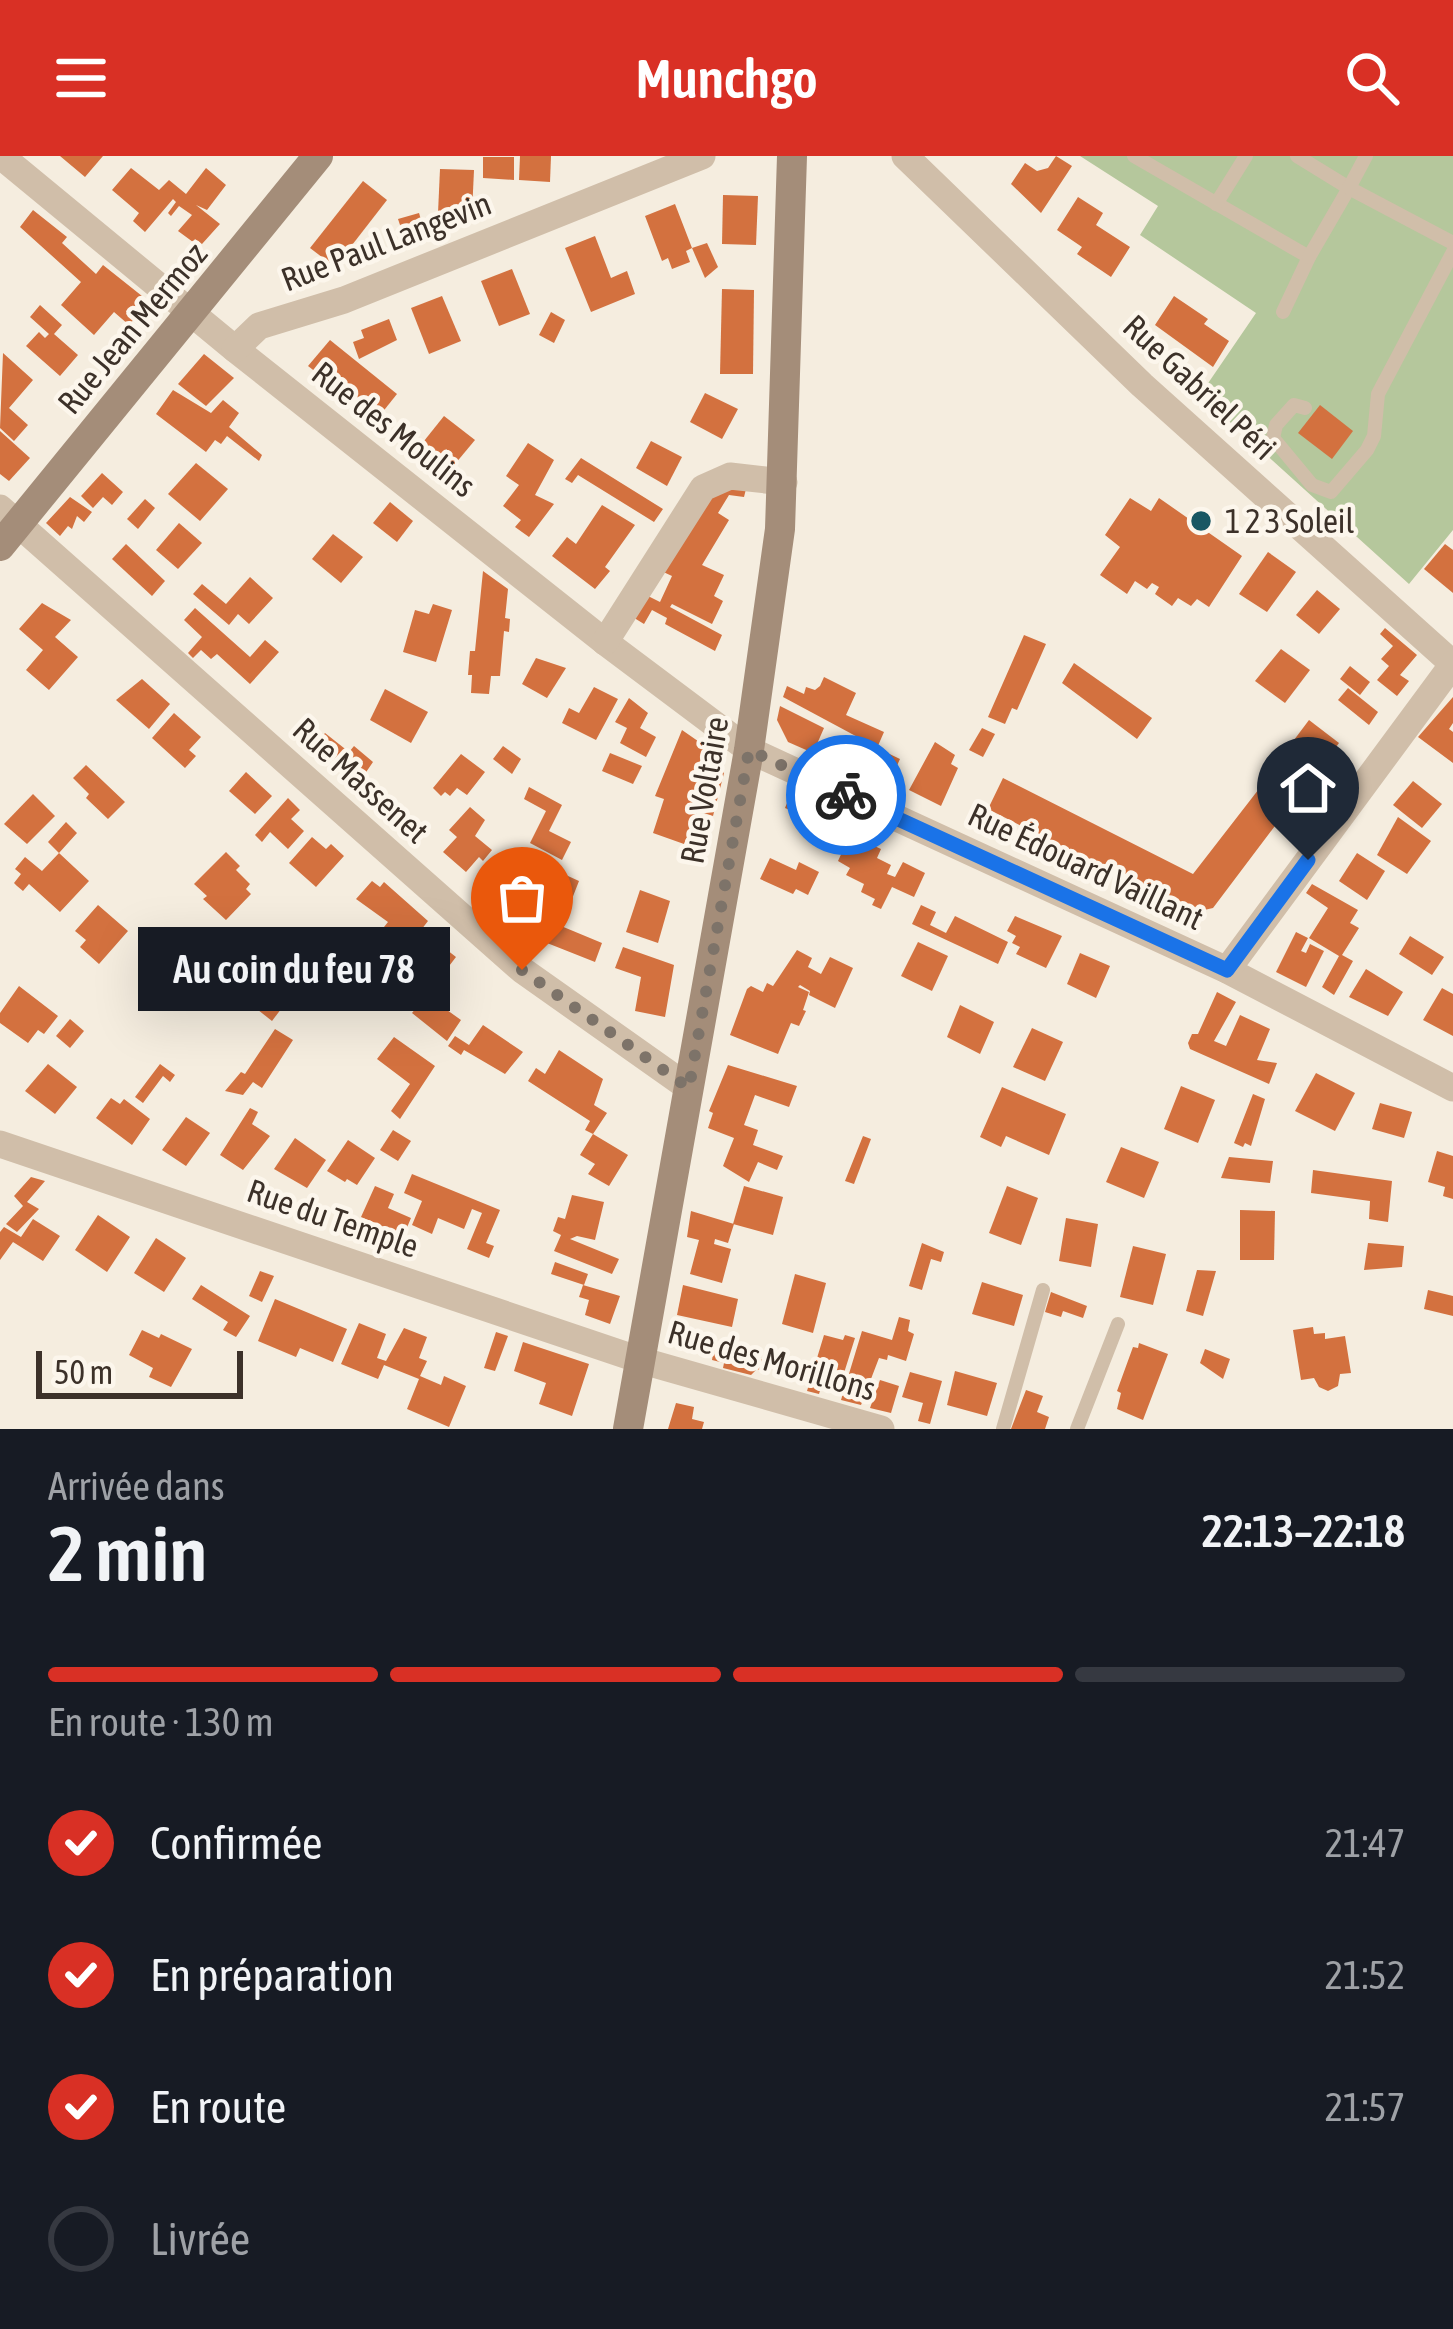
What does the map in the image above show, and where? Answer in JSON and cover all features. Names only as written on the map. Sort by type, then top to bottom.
[{"type":"street","name":"Rue des Moulins","points":[[1,156],[235,349],[749,750]]},
{"type":"street","name":"Rue Jean Mermoz","points":[[6,526],[193,314],[318,156]]},
{"type":"street","name":"Rue Paul Langevin","points":[[235,349],[259,326],[344,300],[702,156]]},
{"type":"street","name":"Rue Voltaire","points":[[628,1429],[749,750],[784,482],[792,156]]},
{"type":"street","name":"Rue Gabriel Péri","points":[[905,156],[1142,385],[1453,664]]},
{"type":"street","points":[[605,642],[703,488],[730,476],[784,482]]},
{"type":"street","name":"Rue Massenet","points":[[6,526],[522,970],[689,1088]]},
{"type":"street","points":[[1227,970],[1453,664]]},
{"type":"street","name":"Rue Édouard Vaillant","points":[[749,750],[1227,970],[1453,1088]]},
{"type":"street","name":"Rue du Temple","points":[[0,1144],[643,1361]]},
{"type":"street","name":"Rue des Morillons","points":[[643,1361],[880,1429]]},
{"type":"lane","points":[[1134,156],[1309,257]]},
{"type":"lane","points":[[1216,204],[1246,156]]},
{"type":"lane","points":[[1297,156],[1453,247],[1378,394],[1374,436],[1367,451],[1330,492],[1312,485],[1273,437],[1284,413],[1294,405],[1305,408]]},
{"type":"lane","points":[[1283,312],[1366,156]]},
{"type":"lane","points":[[1003,1429],[1043,1290]]},
{"type":"lane","points":[[1077,1429],[1118,1324]]},
{"type":"green space","points":[[1080,156],[1453,156],[1453,530],[1409,584],[1200,395],[1256,313],[1140,235],[1158,206]]},
{"type":"building","points":[[60,156],[103,156],[85,177]]},
{"type":"building","points":[[520,156],[551,156],[550,182],[519,180]]},
{"type":"building","points":[[1056,156],[1072,166],[1041,213],[1011,184],[1025,163],[1037,171],[1048,168]]},
{"type":"building","points":[[483,157],[514,157],[514,180],[483,178]]},
{"type":"building","points":[[131,168],[159,190],[169,180],[186,194],[206,168],[226,185],[207,210],[196,205],[220,224],[202,244],[193,242],[178,231],[192,215],[179,206],[171,216],[173,199],[145,232],[133,221],[139,213],[112,190]]},
{"type":"building","points":[[440,169],[474,170],[472,213],[438,213]]},
{"type":"building","points":[[363,181],[387,200],[335,267],[310,248]]},
{"type":"building","points":[[723,195],[758,196],[756,245],[722,244]]},
{"type":"building","points":[[1078,197],[1103,213],[1096,225],[1130,247],[1111,277],[1077,254],[1082,247],[1057,230]]},
{"type":"building","points":[[675,204],[692,248],[686,251],[690,262],[672,269],[668,258],[662,261],[645,216]]},
{"type":"building","points":[[33,210],[67,237],[62,243],[96,274],[103,265],[142,296],[144,308],[129,325],[114,312],[94,335],[61,305],[81,282],[20,227]]},
{"type":"building","points":[[419,213],[425,233],[405,240],[398,219]]},
{"type":"building","points":[[595,236],[611,278],[627,271],[635,294],[591,312],[565,248]]},
{"type":"building","points":[[707,243],[718,267],[705,278],[692,248]]},
{"type":"building","points":[[512,269],[530,314],[499,326],[481,281]]},
{"type":"building","points":[[722,289],[754,290],[753,374],[720,374]]},
{"type":"building","points":[[442,296],[461,341],[429,354],[411,308]]},
{"type":"building","points":[[1174,296],[1208,319],[1204,324],[1229,341],[1213,367],[1155,325]]},
{"type":"building","points":[[40,305],[62,325],[54,334],[78,355],[60,376],[26,346],[39,332],[45,338],[49,334],[30,317]]},
{"type":"building","points":[[551,312],[565,320],[554,343],[539,335]]},
{"type":"building","points":[[389,319],[397,340],[359,359],[353,342],[364,338],[361,330]]},
{"type":"building","points":[[330,340],[397,394],[377,419],[308,366]]},
{"type":"building","points":[[3,353],[33,380],[9,408],[28,425],[14,441],[0,428]]},
{"type":"building","points":[[204,354],[234,378],[206,406],[178,384]]},
{"type":"building","points":[[173,390],[211,413],[223,400],[239,413],[229,427],[262,455],[259,461],[227,436],[221,444],[215,440],[206,452],[156,414]]},
{"type":"building","points":[[705,393],[738,409],[722,439],[690,422]]},
{"type":"building","points":[[1320,405],[1353,431],[1332,459],[1298,433]]},
{"type":"building","points":[[444,416],[475,440],[450,470],[420,446]]},
{"type":"building","points":[[0,431],[30,458],[9,481],[0,474]]},
{"type":"building","points":[[651,441],[682,457],[667,486],[636,468]]},
{"type":"building","points":[[528,443],[554,460],[535,495],[554,504],[529,537],[515,527],[521,520],[503,506],[519,485],[506,476]]},
{"type":"building","points":[[581,458],[663,509],[654,522],[578,475],[572,483],[565,479]]},
{"type":"building","points":[[196,463],[228,489],[200,521],[168,494]]},
{"type":"building","points":[[102,473],[123,492],[112,505],[103,497],[93,508],[81,496]]},
{"type":"building","points":[[727,488],[746,489],[744,497],[729,495],[718,513],[729,520],[702,565],[724,575],[714,596],[723,601],[712,624],[670,607],[722,635],[715,651],[665,624],[667,618],[652,610],[644,624],[631,616],[644,594],[660,602],[672,576],[659,570],[701,500]]},
{"type":"building","points":[[70,497],[92,512],[84,522],[77,516],[72,529],[68,526],[60,536],[46,523]]},
{"type":"building","points":[[1130,498],[1151,511],[1159,498],[1242,556],[1209,607],[1197,599],[1191,606],[1178,598],[1172,606],[1155,594],[1159,587],[1152,583],[1147,589],[1135,581],[1127,594],[1100,575],[1120,547],[1105,535]]},
{"type":"building","points":[[145,499],[155,508],[138,529],[127,519]]},
{"type":"building","points":[[390,502],[413,521],[397,542],[373,523]]},
{"type":"building","points":[[602,505],[635,525],[595,589],[552,556],[567,537],[576,544]]},
{"type":"building","points":[[179,523],[202,543],[178,569],[156,550]]},
{"type":"building","points":[[333,534],[363,557],[341,583],[312,559]]},
{"type":"building","points":[[126,544],[165,581],[152,596],[112,559]]},
{"type":"building","points":[[1445,544],[1453,550],[1453,593],[1424,569]]},
{"type":"building","points":[[1268,552],[1296,572],[1267,612],[1239,594]]},
{"type":"building","points":[[483,571],[508,589],[505,618],[510,619],[509,632],[504,631],[500,676],[491,676],[489,694],[471,693],[472,675],[468,675]]},
{"type":"building","points":[[250,577],[273,598],[249,624],[238,614],[229,625],[193,594],[202,584],[226,604]]},
{"type":"building","points":[[1317,590],[1340,609],[1319,634],[1296,615]]},
{"type":"building","points":[[42,603],[71,620],[55,637],[78,657],[49,690],[26,670],[43,650],[19,629]]},
{"type":"building","points":[[433,604],[452,610],[436,662],[403,652],[415,610],[429,614]]},
{"type":"building","points":[[195,608],[250,657],[265,640],[279,652],[250,684],[217,654],[211,659],[201,650],[193,658],[188,653],[202,637],[184,620]]},
{"type":"building","points":[[1385,628],[1417,655],[1400,675],[1409,681],[1397,696],[1377,680],[1389,666],[1381,659],[1393,646],[1380,634]]},
{"type":"building","points":[[1024,635],[1046,644],[1017,710],[1012,708],[1005,724],[988,717]]},
{"type":"building","points":[[1281,649],[1310,670],[1285,703],[1255,681]]},
{"type":"building","points":[[536,658],[566,668],[547,698],[522,684]]},
{"type":"building","points":[[1074,663],[1152,718],[1137,739],[1062,683]]},
{"type":"building","points":[[1350,666],[1370,682],[1360,695],[1340,679]]},
{"type":"building","points":[[824,677],[856,693],[846,715],[884,732],[877,748],[900,759],[889,783],[865,772],[873,757],[860,751],[865,741],[783,697],[787,686],[804,694],[806,687],[815,690],[820,686]]},
{"type":"building","points":[[142,679],[170,704],[149,729],[116,700]]},
{"type":"building","points":[[594,687],[618,699],[596,740],[562,723],[569,708],[579,713]]},
{"type":"building","points":[[1348,688],[1378,712],[1369,725],[1338,700]]},
{"type":"building","points":[[385,689],[428,712],[411,743],[370,720]]},
{"type":"building","points":[[1453,697],[1449,729],[1453,732],[1453,763],[1418,737]]},
{"type":"building","points":[[629,698],[648,713],[640,728],[656,737],[646,757],[620,743],[627,728],[615,722]]},
{"type":"building","points":[[780,706],[824,728],[813,753],[788,742],[777,720]]},
{"type":"building","points":[[174,713],[201,737],[189,750],[196,756],[185,768],[152,738]]},
{"type":"building","points":[[1309,720],[1339,743],[1321,767],[1291,744]]},
{"type":"building","points":[[982,728],[995,734],[983,757],[969,750]]},
{"type":"building","points":[[682,730],[718,755],[724,773],[713,816],[698,811],[684,844],[653,833],[664,799],[655,796]]},
{"type":"building","points":[[325,733],[349,752],[354,746],[373,762],[360,781],[314,747]]},
{"type":"building","points":[[935,742],[955,755],[951,764],[958,768],[941,806],[909,790]]},
{"type":"building","points":[[503,746],[521,759],[512,774],[493,759]]},
{"type":"building","points":[[610,753],[642,766],[633,784],[602,771]]},
{"type":"building","points":[[461,754],[485,772],[467,795],[457,788],[450,796],[445,792],[441,796],[433,788]]},
{"type":"building","points":[[86,765],[125,802],[108,819],[73,778]]},
{"type":"building","points":[[246,772],[272,796],[255,814],[229,791]]},
{"type":"building","points":[[1003,778],[1193,874],[1262,785],[1290,806],[1213,908],[1191,913],[988,809]]},
{"type":"building","points":[[1413,781],[1442,804],[1422,828],[1393,805]]},
{"type":"building","points":[[529,787],[562,805],[549,831],[571,842],[562,860],[530,843],[546,811],[524,799]]},
{"type":"building","points":[[791,793],[841,815],[844,810],[857,816],[848,834],[785,808]]},
{"type":"building","points":[[33,794],[55,816],[27,844],[4,824]]},
{"type":"building","points":[[288,798],[300,810],[291,819],[304,831],[288,849],[270,832],[262,842],[255,835]]},
{"type":"building","points":[[470,807],[485,820],[475,836],[492,850],[466,872],[443,852],[457,837],[449,830]]},
{"type":"building","points":[[1398,817],[1431,841],[1407,874],[1377,855]]},
{"type":"building","points":[[66,822],[77,833],[59,853],[48,842]]},
{"type":"building","points":[[850,835],[881,849],[877,858],[891,865],[887,874],[895,877],[903,862],[925,873],[914,897],[892,887],[881,909],[872,905],[875,899],[861,892],[864,884],[846,875],[850,868],[838,861]]},
{"type":"building","points":[[312,837],[326,849],[331,844],[344,856],[316,887],[289,863]]},
{"type":"building","points":[[226,852],[240,866],[236,870],[250,884],[246,889],[251,894],[226,920],[194,884]]},
{"type":"building","points":[[59,853],[89,881],[60,912],[29,884],[23,891],[14,883],[21,874],[15,869],[25,857],[42,871]]},
{"type":"building","points":[[1357,853],[1385,871],[1367,900],[1339,881]]},
{"type":"building","points":[[770,858],[796,870],[799,862],[819,872],[808,895],[796,889],[793,894],[760,879]]},
{"type":"building","points":[[557,871],[579,881],[570,904],[547,894],[537,916],[602,943],[595,962],[542,941],[533,955],[524,947],[526,940],[503,929],[511,912],[520,916],[540,873],[553,879]]},
{"type":"building","points":[[372,881],[380,887],[384,882],[428,921],[408,947],[384,927],[388,922],[356,899]]},
{"type":"building","points":[[1312,884],[1358,910],[1350,923],[1359,928],[1342,955],[1353,961],[1334,995],[1322,987],[1339,956],[1309,938],[1328,908],[1306,893]]},
{"type":"building","points":[[640,890],[670,901],[658,943],[626,932]]},
{"type":"building","points":[[98,905],[128,931],[99,964],[80,947],[86,940],[75,931]]},
{"type":"building","points":[[921,905],[936,912],[930,925],[946,933],[955,916],[1008,942],[998,964],[912,924]]},
{"type":"building","points":[[1015,916],[1062,936],[1046,968],[1016,954],[1020,947],[1012,943],[1016,936],[1007,931]]},
{"type":"building","points":[[1296,932],[1308,938],[1301,951],[1306,953],[1310,944],[1324,951],[1306,987],[1276,972]]},
{"type":"building","points":[[1410,936],[1444,957],[1432,975],[1399,954]]},
{"type":"building","points":[[433,939],[456,957],[433,987],[408,962],[420,946],[425,949]]},
{"type":"building","points":[[918,942],[948,956],[932,991],[901,976]]},
{"type":"building","points":[[623,947],[674,965],[665,1017],[635,1011],[641,977],[615,968]]},
{"type":"building","points":[[797,950],[812,958],[808,967],[821,974],[830,957],[853,968],[835,1008],[800,985],[809,992],[806,1011],[799,1026],[791,1023],[778,1054],[730,1035],[747,989],[751,986],[763,992],[767,983],[773,986]]},
{"type":"building","points":[[1080,953],[1110,966],[1096,998],[1067,984]]},
{"type":"building","points":[[268,958],[300,984],[272,1021],[239,995]]},
{"type":"building","points":[[1366,969],[1403,992],[1388,1016],[1349,997]]},
{"type":"building","points":[[19,986],[58,1016],[44,1034],[38,1030],[28,1043],[0,1023],[0,1013]]},
{"type":"building","points":[[433,987],[446,997],[440,1005],[461,1020],[447,1041],[412,1013]]},
{"type":"building","points":[[1442,988],[1453,994],[1453,1036],[1423,1020]]},
{"type":"building","points":[[1217,992],[1236,1002],[1214,1041],[1226,1046],[1240,1015],[1270,1029],[1257,1060],[1277,1063],[1269,1084],[1190,1049],[1192,1034],[1198,1034]]},
{"type":"building","points":[[960,1005],[994,1022],[980,1054],[947,1037]]},
{"type":"building","points":[[70,1019],[84,1031],[70,1048],[56,1036]]},
{"type":"building","points":[[483,1025],[523,1052],[505,1074],[448,1046],[455,1036],[469,1045]]},
{"type":"building","points":[[1032,1028],[1063,1042],[1045,1081],[1013,1067]]},
{"type":"building","points":[[275,1029],[293,1040],[262,1088],[253,1082],[243,1095],[225,1091],[241,1072],[245,1074]]},
{"type":"building","points":[[394,1037],[435,1066],[400,1119],[391,1111],[410,1084],[377,1059]]},
{"type":"building","points":[[559,1050],[603,1079],[594,1105],[607,1113],[593,1134],[585,1130],[590,1121],[528,1081],[536,1068],[545,1074]]},
{"type":"building","points":[[48,1064],[77,1087],[55,1114],[25,1091]]},
{"type":"building","points":[[160,1064],[175,1075],[170,1082],[163,1076],[143,1103],[135,1097]]},
{"type":"building","points":[[728,1065],[797,1086],[789,1107],[755,1095],[744,1125],[758,1130],[753,1145],[783,1156],[777,1170],[758,1162],[749,1182],[723,1166],[734,1138],[708,1128],[713,1113],[709,1111]]},
{"type":"building","points":[[1316,1073],[1355,1093],[1335,1131],[1295,1111]]},
{"type":"building","points":[[1181,1086],[1215,1100],[1198,1143],[1164,1129]]},
{"type":"building","points":[[1002,1087],[1066,1114],[1049,1155],[1006,1136],[1001,1147],[980,1137]]},
{"type":"building","points":[[1253,1094],[1265,1099],[1251,1146],[1245,1143],[1243,1147],[1234,1143]]},
{"type":"building","points":[[111,1098],[120,1104],[124,1099],[150,1119],[132,1145],[96,1118]]},
{"type":"building","points":[[1380,1103],[1412,1112],[1404,1138],[1372,1129]]},
{"type":"building","points":[[250,1108],[258,1112],[252,1124],[270,1136],[243,1170],[220,1155]]},
{"type":"building","points":[[186,1117],[210,1133],[186,1166],[162,1150]]},
{"type":"building","points":[[393,1130],[411,1141],[398,1161],[380,1150]]},
{"type":"building","points":[[593,1134],[628,1155],[609,1186],[588,1174],[595,1164],[580,1155]]},
{"type":"building","points":[[863,1136],[871,1139],[854,1184],[845,1181]]},
{"type":"building","points":[[295,1138],[326,1160],[307,1188],[274,1169]]},
{"type":"building","points":[[348,1140],[375,1158],[357,1185],[327,1171]]},
{"type":"building","points":[[1121,1147],[1159,1162],[1144,1198],[1106,1182]]},
{"type":"building","points":[[1437,1151],[1453,1156],[1453,1199],[1443,1196],[1445,1187],[1428,1182]]},
{"type":"building","points":[[1229,1157],[1273,1161],[1270,1183],[1221,1178]]},
{"type":"building","points":[[1313,1170],[1392,1181],[1388,1222],[1369,1219],[1370,1201],[1311,1193]]},
{"type":"building","points":[[412,1174],[500,1210],[486,1243],[494,1246],[489,1258],[467,1249],[482,1213],[472,1209],[464,1229],[438,1218],[432,1234],[412,1225],[422,1201],[404,1193]]},
{"type":"building","points":[[31,1177],[45,1181],[27,1202],[39,1209],[17,1232],[6,1224],[23,1206],[14,1196]]},
{"type":"building","points":[[375,1186],[394,1194],[388,1208],[411,1218],[400,1244],[376,1234],[380,1225],[361,1217]]},
{"type":"building","points":[[744,1186],[783,1197],[773,1235],[733,1224]]},
{"type":"building","points":[[1007,1186],[1038,1198],[1021,1245],[989,1233]]},
{"type":"building","points":[[572,1195],[604,1202],[595,1240],[570,1239],[619,1259],[612,1274],[554,1251],[561,1235],[553,1231],[558,1217],[565,1219]]},
{"type":"building","points":[[1240,1210],[1275,1211],[1274,1260],[1240,1260]]},
{"type":"building","points":[[691,1211],[734,1224],[728,1243],[715,1239],[714,1244],[731,1249],[722,1283],[690,1274],[699,1240],[687,1237]]},
{"type":"building","points":[[98,1215],[130,1237],[107,1272],[75,1250]]},
{"type":"building","points":[[1066,1218],[1098,1224],[1091,1267],[1059,1261]]},
{"type":"building","points":[[33,1219],[60,1236],[43,1261],[13,1242],[0,1260],[4,1227],[21,1237]]},
{"type":"building","points":[[156,1238],[186,1258],[164,1292],[134,1273]]},
{"type":"building","points":[[922,1243],[944,1252],[941,1262],[931,1259],[922,1290],[909,1286]]},
{"type":"building","points":[[1368,1243],[1404,1246],[1402,1267],[1364,1270]]},
{"type":"building","points":[[1133,1246],[1166,1254],[1153,1305],[1120,1297]]},
{"type":"building","points":[[555,1262],[588,1274],[584,1285],[551,1274]]},
{"type":"building","points":[[1197,1270],[1216,1271],[1203,1316],[1186,1311]]},
{"type":"building","points":[[260,1271],[274,1276],[262,1302],[249,1296]]},
{"type":"building","points":[[795,1274],[826,1283],[813,1333],[782,1324]]},
{"type":"building","points":[[982,1282],[1023,1295],[1014,1326],[972,1314]]},
{"type":"building","points":[[201,1285],[250,1316],[236,1337],[223,1330],[228,1322],[192,1299]]},
{"type":"building","points":[[583,1285],[620,1296],[610,1324],[585,1315],[589,1300],[579,1297]]},
{"type":"building","points":[[683,1285],[738,1299],[732,1327],[677,1315]]},
{"type":"building","points":[[1428,1290],[1453,1296],[1453,1316],[1424,1309]]},
{"type":"building","points":[[1051,1292],[1087,1306],[1083,1318],[1063,1311],[1061,1317],[1045,1312]]},
{"type":"building","points":[[275,1299],[347,1329],[333,1362],[300,1348],[296,1357],[258,1341]]},
{"type":"building","points":[[899,1317],[910,1320],[908,1331],[914,1334],[906,1361],[888,1355],[887,1360],[879,1358],[861,1405],[841,1400],[862,1331],[892,1340]]},
{"type":"building","points":[[359,1323],[386,1334],[377,1358],[386,1361],[404,1328],[427,1337],[419,1358],[427,1361],[420,1376],[441,1385],[444,1376],[466,1386],[449,1427],[407,1409],[419,1379],[384,1365],[378,1379],[341,1364]]},
{"type":"building","points":[[1313,1327],[1314,1334],[1325,1333],[1325,1339],[1345,1336],[1351,1373],[1340,1374],[1338,1386],[1328,1391],[1314,1378],[1301,1380],[1293,1330]]},
{"type":"building","points":[[142,1330],[192,1349],[171,1387],[149,1377],[153,1368],[129,1355]]},
{"type":"building","points":[[496,1332],[508,1336],[495,1371],[484,1368]]},
{"type":"building","points":[[824,1335],[855,1338],[844,1373],[827,1367],[819,1394],[807,1391]]},
{"type":"building","points":[[523,1342],[589,1364],[572,1416],[539,1404],[546,1383],[514,1371]]},
{"type":"building","points":[[1139,1343],[1168,1354],[1143,1420],[1117,1409],[1121,1393],[1117,1391],[1133,1347],[1138,1348]]},
{"type":"building","points":[[714,1348],[772,1362],[769,1373],[757,1369],[751,1375],[723,1368],[724,1363],[712,1360]]},
{"type":"building","points":[[1205,1349],[1230,1359],[1223,1379],[1200,1363]]},
{"type":"building","points":[[955,1371],[997,1383],[987,1416],[947,1405]]},
{"type":"building","points":[[910,1372],[942,1381],[930,1424],[918,1421],[923,1403],[902,1397]]},
{"type":"building","points":[[880,1380],[899,1386],[891,1413],[870,1408]]},
{"type":"building","points":[[1026,1390],[1043,1396],[1037,1412],[1049,1417],[1045,1429],[1011,1429]]},
{"type":"building","points":[[676,1403],[694,1407],[692,1419],[704,1422],[702,1429],[668,1429]]},
{"type":"way so far","points":[[522,970],[689,1088],[749,750],[846,795]]},
{"type":"place","name":"1 2 3 Soleil","points":[[1201,521]]},
{"type":"place","name":"Au coin du feu 78","points":[[522,970]]},
{"type":"route","points":[[846,795],[1227,970],[1308,860]]}]
